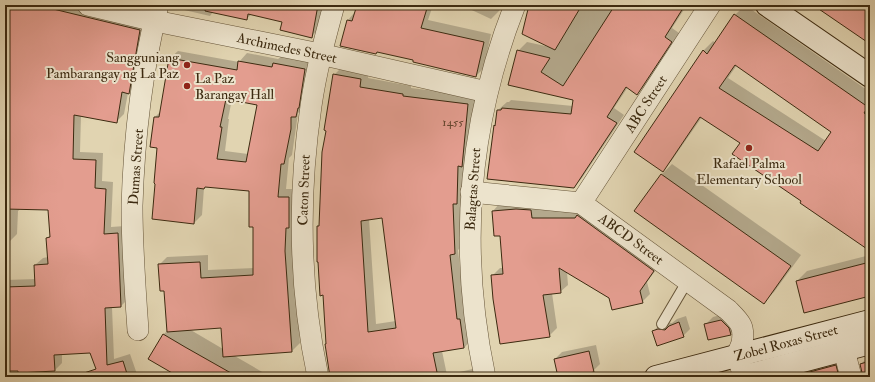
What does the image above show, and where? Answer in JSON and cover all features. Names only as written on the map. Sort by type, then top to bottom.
[{"type":"main road","points":[[768,5],[870,76]]},
{"type":"main road","name":"Zobel Roxas Street","points":[[656,377],[870,321]]},
{"type":"main road","name":"Zobel Roxas Street","points":[[743,377],[870,343]]},
{"type":"street","name":"Archimedes Street","points":[[88,5],[156,13],[320,54],[487,92]]},
{"type":"street","name":"Caton Street","points":[[318,377],[307,309],[303,258],[302,207],[305,156],[311,105],[320,54],[334,5]]},
{"type":"street","name":"Balagtas Street","points":[[485,377],[478,344],[470,268],[469,230],[471,192],[477,142],[487,92],[495,60],[515,5]]},
{"type":"street","name":"ABC Street","points":[[581,203],[710,5]]},
{"type":"street","name":"Dumas Street","points":[[138,330],[133,268],[132,206],[136,144],[143,82],[156,13]]},
{"type":"street","points":[[471,192],[581,203]]},
{"type":"street","name":"ABCD Street","points":[[581,203],[728,310],[742,325],[742,339],[738,355]]},
{"type":"street","points":[[844,350],[851,377]]},
{"type":"street","points":[[738,355],[743,377]]},
{"type":"lane","points":[[662,324],[688,280]]},
{"type":"building","points":[[7,5],[28,5],[49,8],[140,30],[129,94],[122,92],[117,123],[74,115],[73,159],[96,160],[95,188],[106,189],[104,234],[118,233],[121,307],[105,308],[107,365],[123,361],[128,377],[81,377],[81,374],[96,369],[90,353],[54,355],[55,371],[18,373],[18,371],[5,371],[5,287],[35,286],[34,265],[48,264],[46,238],[50,237],[48,210],[5,209],[5,101],[9,75],[5,74],[5,15]]},
{"type":"building","points":[[206,5],[318,5],[312,38],[280,30],[282,22],[248,14],[247,20],[205,11]]},
{"type":"building","points":[[357,5],[428,5],[421,28],[484,42],[476,77],[413,62],[413,60],[340,46],[347,20],[352,21]]},
{"type":"building","points":[[529,5],[582,5],[555,50],[522,34]]},
{"type":"building","points":[[615,5],[685,5],[665,37],[672,42],[637,95],[626,87],[607,117],[617,123],[574,188],[487,179],[497,110],[501,110],[502,108],[571,114],[573,100],[508,85],[517,50],[550,58],[541,72],[563,86]]},
{"type":"building","points":[[813,5],[861,5],[870,11],[870,44]]},
{"type":"building","points":[[734,14],[868,107],[864,113],[870,117],[870,251],[800,203],[801,201],[732,154],[740,143],[700,117],[663,172],[634,152],[703,50],[707,54]],"holes":[[[735,65],[831,132],[818,151],[719,88]]]},
{"type":"building","points":[[169,58],[237,70],[238,61],[272,67],[273,63],[305,69],[299,108],[296,117],[291,117],[291,129],[284,164],[281,164],[278,197],[289,197],[289,228],[286,228],[285,251],[292,352],[223,357],[221,328],[167,332],[164,291],[160,291],[158,264],[200,262],[201,278],[253,275],[253,227],[249,227],[249,191],[205,187],[204,189],[197,188],[194,224],[152,219],[157,148],[150,147],[154,117],[159,117]],"holes":[[[226,99],[257,105],[246,162],[217,159],[222,127],[220,127]]]},
{"type":"building","points":[[333,74],[361,79],[360,87],[403,94],[403,96],[468,104],[462,167],[458,166],[457,204],[453,204],[455,254],[450,255],[457,319],[460,319],[464,348],[433,353],[438,377],[330,377],[325,344],[323,295],[320,296],[317,262],[317,226],[319,226],[322,152],[326,131],[324,130]],"holes":[[[382,218],[396,328],[368,332],[361,221]]]},
{"type":"building","points":[[661,174],[791,266],[764,304],[634,211]]},
{"type":"building","points":[[516,209],[531,210],[532,218],[575,218],[577,215],[654,271],[640,291],[643,303],[612,310],[609,298],[559,268],[561,293],[543,295],[550,337],[500,344],[491,275],[503,274],[500,236],[494,236],[492,211]]},
{"type":"building","points":[[870,262],[870,296],[804,313],[796,281]]},
{"type":"building","points":[[721,320],[729,328],[731,335],[708,340],[704,324]]},
{"type":"building","points":[[679,322],[684,337],[657,346],[652,331],[658,329],[665,330],[669,326]]},
{"type":"building","points":[[163,334],[238,377],[179,377],[148,359]]},
{"type":"building","points":[[589,351],[594,372],[568,377],[558,377],[554,359]]},
{"type":"building","points":[[870,361],[870,377],[863,377],[860,364]]},
{"type":"building","points":[[836,365],[839,377],[791,377]]},
{"type":"place","name":"Sangguniang Pambarangay ng La Paz","points":[[187,65]]},
{"type":"place","name":"La Paz Barangay Hall","points":[[187,86]]},
{"type":"place","name":"Rafael Palma Elementary School","points":[[749,148]]}]
